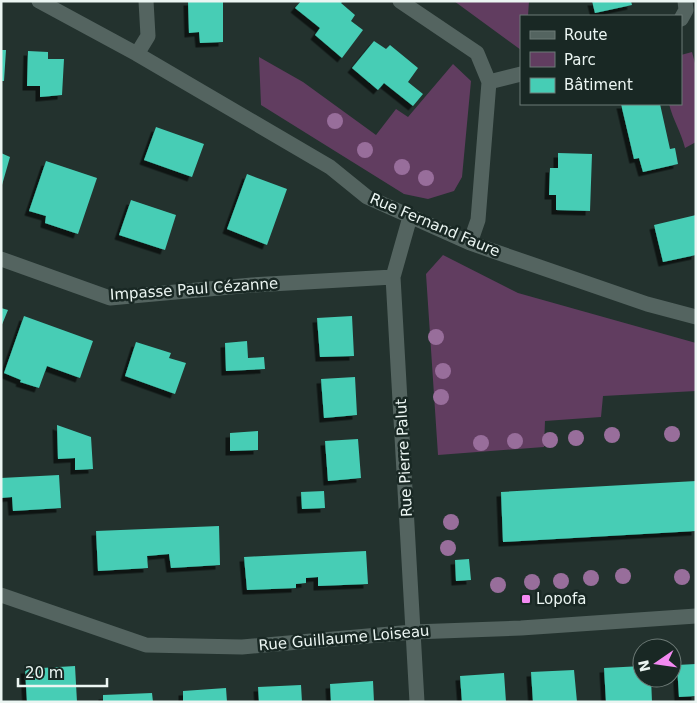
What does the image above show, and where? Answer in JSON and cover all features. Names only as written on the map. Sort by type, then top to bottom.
[{"type":"street","name":"Rue Fernand Faure","points":[[38,1],[137,54],[330,167],[367,197],[470,243],[648,304],[696,317]]},
{"type":"street","points":[[137,54],[148,36],[146,1]]},
{"type":"street","points":[[400,1],[477,52],[489,82],[478,220],[470,243]]},
{"type":"street","points":[[682,17],[686,10],[685,1]]},
{"type":"street","points":[[489,82],[520,74]]},
{"type":"street","name":"Rue Pierre Palut","points":[[410,217],[393,277],[417,702]]},
{"type":"street","name":"Impasse Paul Cézanne","points":[[1,259],[110,298],[252,285],[393,277]]},
{"type":"street","name":"Rue Guillaume Loiseau","points":[[1,595],[146,646],[242,647],[413,632],[521,628],[696,616]]},
{"type":"green space","points":[[454,1],[529,1],[528,15],[520,15],[520,49]]},
{"type":"green space","points":[[692,52],[696,67],[696,142],[685,148],[669,105],[682,105],[682,55]]},
{"type":"green space","points":[[259,57],[303,82],[376,135],[396,109],[408,117],[453,64],[471,81],[462,177],[454,191],[428,199],[404,194],[261,105]]},
{"type":"green space","points":[[443,255],[518,293],[696,343],[696,391],[603,396],[601,417],[545,421],[544,447],[438,455],[426,274]]},
{"type":"building","points":[[188,1],[223,1],[223,42],[200,43],[199,32],[189,33]]},
{"type":"building","points":[[301,1],[343,1],[341,3],[355,15],[351,21],[363,30],[342,58],[315,35],[320,28],[295,8]]},
{"type":"building","points":[[592,1],[631,1],[632,5],[595,13]]},
{"type":"building","points":[[374,41],[386,49],[390,45],[418,68],[408,82],[423,94],[413,106],[384,83],[378,90],[352,68]]},
{"type":"building","points":[[1,50],[6,50],[4,81],[1,81]]},
{"type":"building","points":[[28,51],[48,52],[48,59],[64,59],[62,95],[40,97],[40,86],[27,86]]},
{"type":"building","points":[[621,105],[660,105],[670,149],[675,148],[678,164],[643,172],[639,158],[634,159]]},
{"type":"building","points":[[156,127],[204,144],[192,177],[144,160]]},
{"type":"building","points":[[1,153],[10,157],[2,185],[1,185]]},
{"type":"building","points":[[558,153],[592,154],[590,211],[556,210],[556,195],[549,195],[550,168],[558,168]]},
{"type":"building","points":[[46,161],[97,178],[78,234],[45,223],[46,216],[29,211]]},
{"type":"building","points":[[247,174],[287,189],[267,245],[227,229]]},
{"type":"building","points":[[131,200],[176,215],[165,250],[119,235]]},
{"type":"building","points":[[696,215],[696,255],[663,262],[654,225]]},
{"type":"building","points":[[1,308],[8,310],[1,327]]},
{"type":"building","points":[[24,316],[93,341],[80,378],[47,366],[39,388],[20,382],[21,380],[4,373]]},
{"type":"building","points":[[352,316],[354,356],[320,357],[317,318]]},
{"type":"building","points":[[247,341],[248,358],[264,357],[265,369],[226,371],[225,343]]},
{"type":"building","points":[[136,342],[171,353],[169,358],[186,363],[175,394],[125,376]]},
{"type":"building","points":[[355,377],[357,415],[324,418],[321,379]]},
{"type":"building","points":[[57,425],[91,437],[93,469],[75,470],[75,458],[58,459]]},
{"type":"building","points":[[258,431],[258,450],[230,451],[230,433]]},
{"type":"building","points":[[358,439],[361,478],[328,481],[325,441]]},
{"type":"building","points":[[59,475],[61,508],[13,511],[12,497],[1,498],[1,478]]},
{"type":"building","points":[[696,481],[696,531],[503,542],[501,492]]},
{"type":"building","points":[[324,491],[325,508],[302,509],[301,492]]},
{"type":"building","points":[[219,526],[220,565],[171,568],[169,554],[147,556],[148,568],[98,571],[96,531]]},
{"type":"building","points":[[366,551],[368,584],[318,586],[318,577],[306,578],[306,583],[296,584],[296,588],[247,590],[244,557]]},
{"type":"building","points":[[469,559],[471,580],[456,581],[455,560]]},
{"type":"building","points":[[696,664],[696,696],[679,697],[678,688],[682,688],[682,665]]},
{"type":"building","points":[[75,666],[77,702],[27,702],[25,669]]},
{"type":"building","points":[[632,667],[632,688],[651,688],[652,702],[606,702],[604,668]]},
{"type":"building","points":[[574,670],[577,702],[533,702],[531,672]]},
{"type":"building","points":[[504,673],[506,702],[462,702],[460,676]]},
{"type":"building","points":[[373,681],[374,702],[331,702],[330,684]]},
{"type":"building","points":[[301,685],[302,702],[259,702],[258,687]]},
{"type":"building","points":[[226,688],[227,702],[183,702],[183,691]]},
{"type":"building","points":[[152,693],[153,702],[103,702],[103,695]]},
{"type":"place","name":"Lopofa","points":[[526,599]]}]
